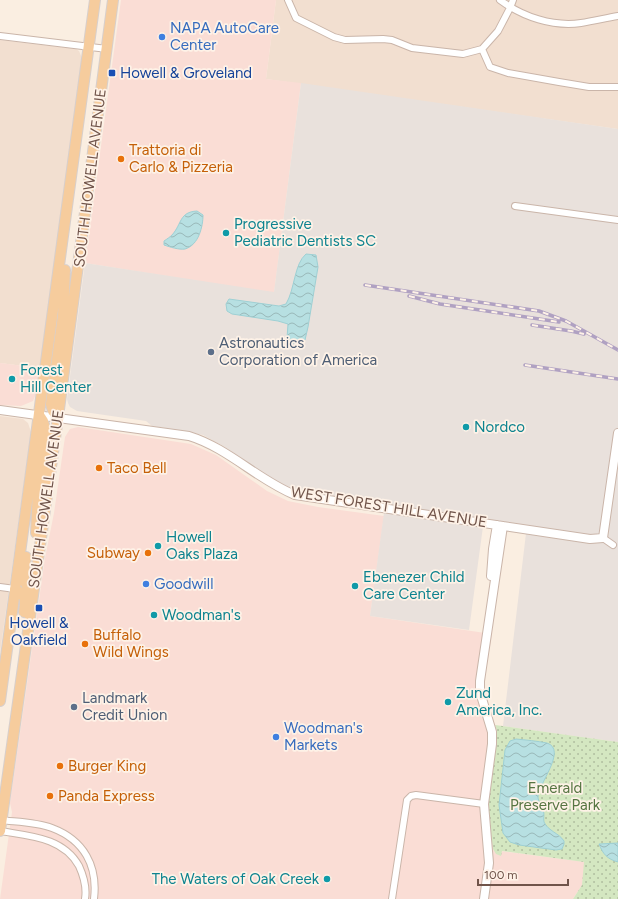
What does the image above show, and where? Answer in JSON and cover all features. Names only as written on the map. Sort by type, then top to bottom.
[{"type":"main road","name":"SOUTH HOWELL AVENUE","points":[[0,702],[95,0]]},
{"type":"main road","name":"SOUTH HOWELL AVENUE","points":[[0,831],[58,417],[113,0]]},
{"type":"main road","points":[[58,417],[53,412],[51,404],[63,316],[65,278],[64,232]]},
{"type":"main road","points":[[37,566],[37,507],[46,432],[43,421],[39,415]]},
{"type":"main road","points":[[28,499],[28,541],[23,578],[26,585],[33,593]]},
{"type":"main road","points":[[15,588],[21,593],[25,601],[21,635],[23,664]]},
{"type":"street","points":[[288,0],[296,18],[334,37],[346,40],[392,40],[412,48],[463,54],[482,49],[498,31],[513,0]]},
{"type":"street","points":[[500,0],[510,8],[531,18],[561,23],[580,23],[618,16]]},
{"type":"street","points":[[0,36],[107,49]]},
{"type":"street","points":[[482,49],[490,67],[508,73],[589,87],[618,87]]},
{"type":"street","points":[[514,206],[618,220]]},
{"type":"street","name":"WEST FOREST HILL AVENUE","points":[[0,410],[189,436],[205,442],[281,489],[295,495],[590,539],[603,538]]},
{"type":"street","points":[[613,545],[603,538],[618,433]]},
{"type":"street","points":[[484,899],[490,863],[484,804],[492,744],[492,732],[480,692],[480,681],[493,590],[491,568],[500,525]]},
{"type":"street","points":[[0,587],[15,588]]},
{"type":"street","points":[[392,899],[407,800],[411,796],[416,795],[484,804]]},
{"type":"street","points":[[1,820],[52,828],[66,835],[78,844],[93,868],[96,888],[94,899]]},
{"type":"street","points":[[0,831],[43,838],[61,846],[77,862],[82,873],[86,889],[85,899]]},
{"type":"shaded area","points":[[121,0],[276,0],[266,79],[301,83],[274,293],[85,263]]},
{"type":"shaded area","points":[[276,0],[618,0],[618,129],[266,79]]},
{"type":"shaded area","points":[[0,40],[76,49],[79,51],[82,58],[40,368],[0,363]]},
{"type":"shaded area","points":[[301,83],[618,129],[618,742],[503,726],[527,525],[484,519],[469,630],[370,616],[385,505],[296,491],[273,480],[225,447],[203,435],[152,426],[146,421],[77,411],[70,407],[68,403],[67,399],[85,263],[274,292]]},
{"type":"shaded area","points":[[0,363],[40,368],[36,394],[33,401],[21,406],[0,405]]},
{"type":"shaded area","points":[[0,416],[23,419],[28,423],[31,432],[0,653]]},
{"type":"shaded area","points":[[78,427],[191,444],[216,455],[267,491],[288,501],[318,507],[384,516],[370,616],[492,634],[484,682],[486,699],[495,725],[497,738],[488,813],[501,856],[501,851],[585,862],[582,885],[573,899],[0,899],[12,812],[10,803],[45,558],[54,513],[65,437],[70,429]]},
{"type":"green space","name":"Emerald Preserve Park","points":[[495,725],[618,742],[618,899],[573,899],[582,885],[584,862],[502,851],[501,856],[496,854],[493,849],[488,813],[496,745],[497,731]]},
{"type":"water","points":[[197,211],[203,215],[203,219],[201,230],[194,244],[185,249],[164,245],[164,241],[172,235],[184,216],[191,212]]},
{"type":"water","points":[[306,254],[316,255],[318,267],[305,340],[300,343],[290,343],[287,338],[288,324],[232,314],[227,311],[226,304],[229,299],[279,306],[286,304],[299,264]]},
{"type":"water","points":[[516,739],[547,743],[553,747],[553,760],[539,792],[538,798],[544,812],[544,822],[564,841],[562,849],[556,850],[519,845],[510,842],[503,833],[499,805],[505,750],[510,741]]},
{"type":"water","points":[[618,843],[618,862],[606,856],[599,844]]},
{"type":"railway","points":[[365,285],[539,311],[566,321],[618,350]]},
{"type":"railway","points":[[409,296],[440,304],[559,322]]},
{"type":"railway","points":[[532,325],[584,334]]},
{"type":"railway","points":[[525,365],[618,379]]},
{"type":"place","name":"NAPA AutoCare Center","points":[[162,37]]},
{"type":"place","name":"Howell & Groveland","points":[[112,73]]},
{"type":"place","name":"Trattoria di Carlo & Pizzeria","points":[[121,159]]},
{"type":"place","name":"Progressive Pediatric Dentists SC","points":[[226,233]]},
{"type":"place","name":"Astronautics Corporation of America","points":[[211,352]]},
{"type":"place","name":"Forest Hill Center","points":[[12,379]]},
{"type":"place","name":"Nordco","points":[[466,427]]},
{"type":"place","name":"Taco Bell","points":[[99,468]]},
{"type":"place","name":"Howell Oaks Plaza","points":[[158,546]]},
{"type":"place","name":"Subway","points":[[148,553]]},
{"type":"place","name":"Goodwill","points":[[146,584]]},
{"type":"place","name":"Ebenezer Child Care Center","points":[[355,586]]},
{"type":"place","name":"Howell & Oakfield","points":[[39,608]]},
{"type":"place","name":"Woodman's","points":[[154,615]]},
{"type":"place","name":"Buffalo Wild Wings","points":[[85,644]]},
{"type":"place","name":"Zund America, Inc.","points":[[448,702]]},
{"type":"place","name":"Landmark Credit Union","points":[[74,707]]},
{"type":"place","name":"Woodman's Markets","points":[[276,737]]},
{"type":"place","name":"Burger King","points":[[60,766]]},
{"type":"place","name":"Panda Express","points":[[50,796]]},
{"type":"place","name":"The Waters of Oak Creek","points":[[327,879]]}]
